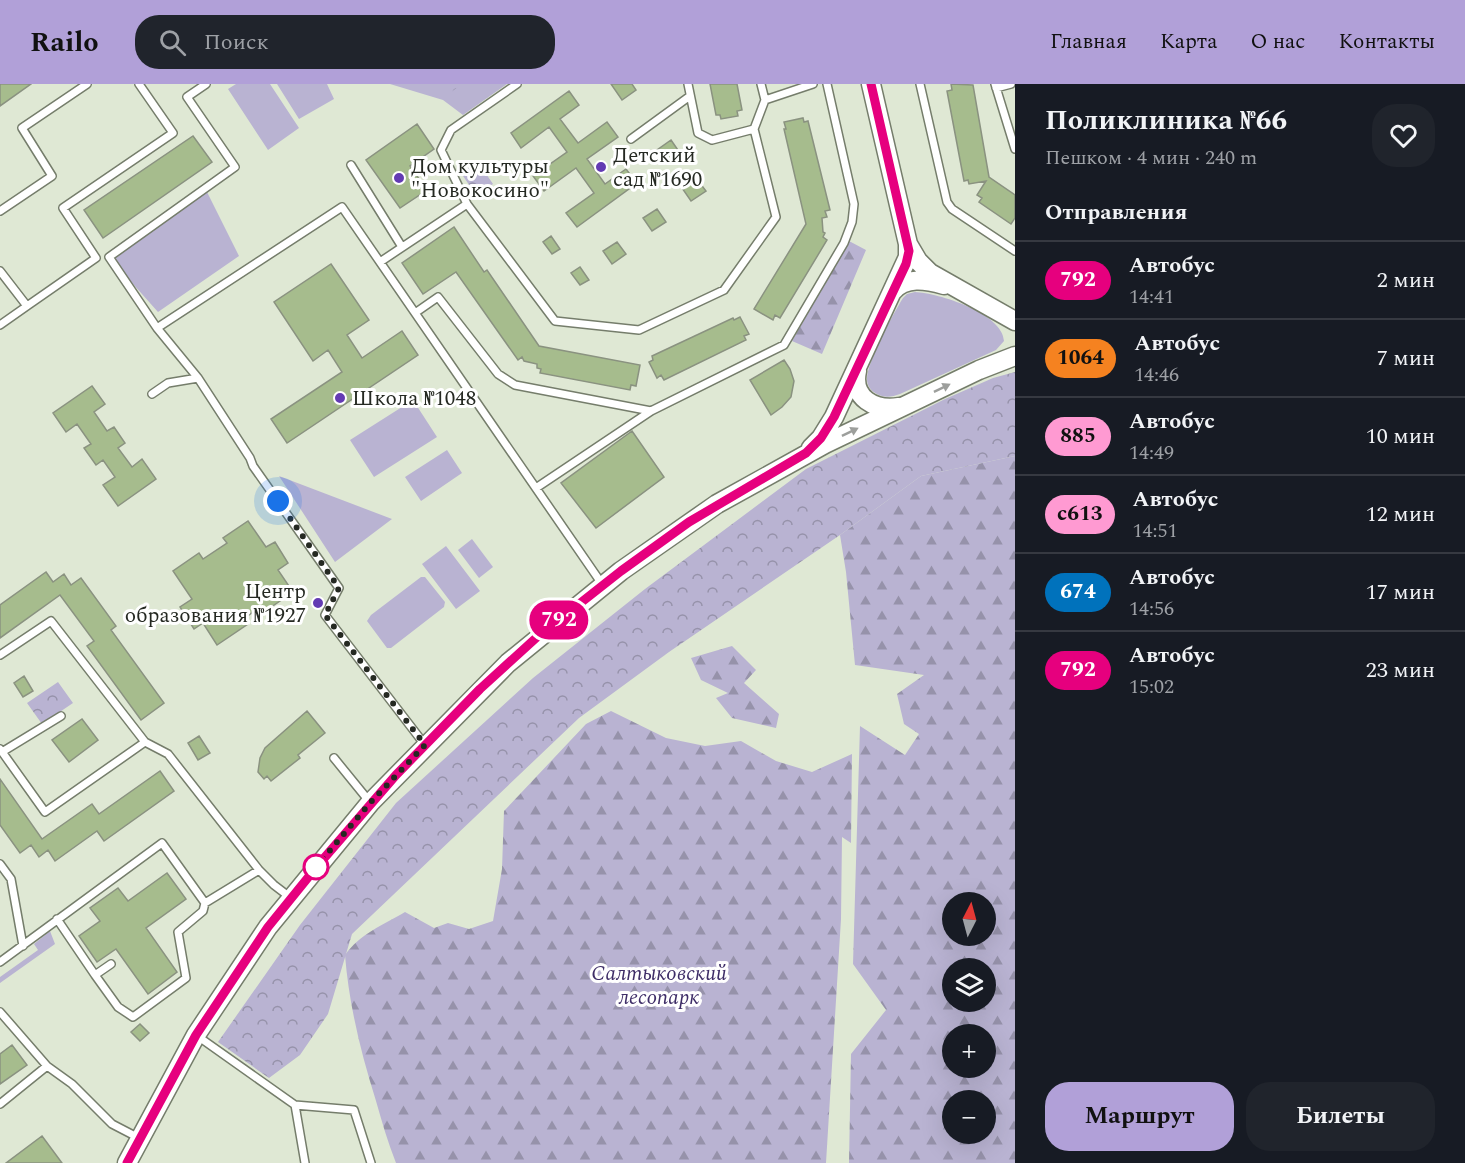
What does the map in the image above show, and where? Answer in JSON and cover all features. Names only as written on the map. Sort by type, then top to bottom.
[{"type":"street","points":[[798,458],[814,446],[828,429],[906,264],[909,251],[872,84]]},
{"type":"street","points":[[908,244],[918,261],[930,273],[1008,317],[1015,331]]},
{"type":"street","points":[[890,297],[897,286],[914,280],[947,285],[968,294]]},
{"type":"street","points":[[128,1163],[196,1035],[268,927],[370,803],[508,663],[603,585],[699,516],[798,458],[1008,356],[1015,346]]},
{"type":"street","points":[[863,352],[855,381],[863,398],[880,407],[904,406]]},
{"type":"street","points":[[979,370],[1015,356]]},
{"type":"lane","points":[[0,211],[52,176],[22,129],[87,84]]},
{"type":"lane","points":[[0,325],[96,258],[63,208],[173,133],[139,84]]},
{"type":"lane","points":[[206,84],[187,97],[235,167],[110,257],[157,328],[198,378],[253,466],[339,588],[325,615],[425,745]]},
{"type":"lane","points":[[517,84],[451,130],[441,150],[467,204],[555,321],[639,330],[724,290],[776,217],[754,129],[765,100],[761,84]]},
{"type":"lane","points":[[688,84],[698,133],[712,140],[754,129]]},
{"type":"lane","points":[[765,100],[813,84]]},
{"type":"lane","points":[[536,488],[651,411],[784,345],[844,243],[852,222],[852,193],[827,84]]},
{"type":"lane","points":[[920,84],[947,202],[952,209],[1015,251]]},
{"type":"lane","points":[[1011,84],[996,86],[1015,149]]},
{"type":"lane","points":[[631,139],[690,96]]},
{"type":"lane","points":[[351,165],[402,247]]},
{"type":"lane","points":[[380,262],[467,204]]},
{"type":"lane","points":[[157,328],[342,207],[603,585]]},
{"type":"lane","points":[[0,271],[27,306]]},
{"type":"lane","points":[[415,313],[438,297],[498,374],[515,385],[651,411]]},
{"type":"lane","points":[[152,394],[168,383],[198,378]]},
{"type":"lane","points":[[0,655],[51,621],[145,742],[168,754],[259,870],[291,898]]},
{"type":"lane","points":[[62,716],[1,751],[45,812],[145,742]]},
{"type":"lane","points":[[334,758],[370,803]]},
{"type":"lane","points":[[0,962],[162,843],[205,903]]},
{"type":"lane","points":[[0,864],[11,879],[23,945]]},
{"type":"lane","points":[[57,919],[118,1007],[133,1017],[186,978],[178,932],[203,910],[205,903],[259,870]]},
{"type":"lane","points":[[95,975],[111,964]]},
{"type":"lane","points":[[0,1012],[48,1066],[72,1084],[112,1124],[140,1139]]},
{"type":"lane","points":[[196,1035],[295,1105],[354,1110],[371,1163]]},
{"type":"lane","points":[[0,1104],[48,1066]]},
{"type":"lane","points":[[295,1105],[305,1163]]},
{"type":"green space","points":[[236,84],[270,84],[299,128],[268,150],[228,89]]},
{"type":"green space","points":[[277,84],[327,84],[334,99],[299,119]]},
{"type":"green space","points":[[390,84],[507,84],[463,115],[443,100]]},
{"type":"green space","points":[[458,84],[459,86],[446,96],[439,86]]},
{"type":"green space","points":[[478,162],[493,184],[476,195],[461,173]]},
{"type":"green space","points":[[205,188],[239,256],[158,312],[109,257]]},
{"type":"green space","points":[[849,241],[866,250],[822,354],[792,341]]},
{"type":"green space","points":[[915,292],[938,296],[981,313],[1001,331],[1004,341],[996,350],[900,394],[888,397],[880,395],[871,390],[868,384],[871,361],[903,298]]},
{"type":"green space","points":[[1015,372],[1015,456],[921,476],[840,535],[669,652],[579,718],[352,934],[328,1014],[300,1055],[269,1078],[218,1042],[300,925],[396,803],[533,678],[645,589],[806,469],[945,399],[993,378]]},
{"type":"green space","points":[[413,400],[437,437],[374,477],[350,440]]},
{"type":"green space","points":[[447,450],[462,473],[421,501],[405,477]]},
{"type":"green space","points":[[1015,456],[1015,1163],[849,1163],[851,1054],[886,1010],[853,964],[860,726],[905,755],[919,734],[904,724],[897,694],[924,675],[855,665],[840,535],[921,476]]},
{"type":"green space","points":[[279,476],[392,519],[335,562]]},
{"type":"green space","points":[[472,539],[493,567],[479,578],[458,550]]},
{"type":"green space","points":[[446,546],[480,591],[456,609],[422,564]]},
{"type":"green space","points":[[421,577],[425,577],[445,602],[444,607],[391,648],[387,648],[367,621],[371,615]]},
{"type":"green space","points":[[732,646],[756,670],[744,683],[779,714],[776,728],[732,718],[716,698],[728,693],[701,680],[691,658]]},
{"type":"green space","points":[[58,682],[73,703],[42,724],[27,703]]},
{"type":"green space","name":"Салтыковский лесопарк","points":[[611,711],[666,738],[705,746],[741,741],[776,761],[812,772],[852,754],[851,843],[842,837],[841,919],[826,1163],[396,1163],[361,1047],[349,992],[345,955],[358,941],[405,912],[434,928],[448,923],[469,929],[493,921],[502,869],[504,811],[586,724]]},
{"type":"green space","points":[[50,931],[55,944],[0,983],[0,977],[38,950],[34,944]]},
{"type":"building","points":[[0,84],[31,84],[0,106]]},
{"type":"building","points":[[611,84],[632,84],[636,90],[622,100]]},
{"type":"building","points":[[710,84],[737,84],[742,110],[737,111],[738,116],[721,119],[720,115],[716,115]]},
{"type":"building","points":[[951,84],[973,85],[989,177],[1015,195],[1015,218],[1011,224],[979,202],[982,198],[977,195],[986,181],[969,184],[968,180],[964,181],[947,91],[952,90]]},
{"type":"building","points":[[569,91],[579,105],[560,119],[578,143],[607,122],[618,137],[587,159],[605,184],[626,169],[637,183],[577,227],[566,213],[594,193],[576,168],[544,191],[533,176],[567,152],[549,127],[521,148],[511,133]]},
{"type":"building","points":[[803,118],[804,122],[808,121],[830,210],[825,211],[827,217],[822,218],[825,233],[823,237],[827,240],[780,318],[775,315],[773,320],[754,309],[806,224],[784,129],[786,129],[784,122]]},
{"type":"building","name":"Дом культуры \"Новокосино\"","points":[[417,124],[434,149],[410,166],[427,190],[400,208],[366,160]]},
{"type":"building","points":[[193,136],[212,162],[103,238],[84,210]]},
{"type":"building","points":[[671,140],[680,153],[666,163],[657,150]]},
{"type":"building","points":[[696,178],[706,191],[691,201],[682,188]]},
{"type":"building","points":[[657,209],[666,222],[652,231],[643,218]]},
{"type":"building","points":[[454,227],[484,272],[487,270],[539,346],[640,365],[636,386],[631,385],[630,390],[540,373],[541,369],[537,368],[537,364],[524,361],[522,357],[518,360],[456,272],[423,294],[402,263]]},
{"type":"building","points":[[551,236],[560,249],[552,254],[543,242]]},
{"type":"building","points":[[617,242],[626,254],[612,264],[603,251]]},
{"type":"building","points":[[331,264],[369,320],[347,335],[362,358],[402,331],[418,355],[287,443],[271,419],[342,372],[328,350],[313,361],[274,302]]},
{"type":"building","points":[[580,267],[589,280],[580,285],[571,273]]},
{"type":"building","points":[[740,317],[749,334],[744,336],[746,340],[664,380],[661,375],[657,378],[649,362],[653,360],[652,356],[733,318],[734,320]]},
{"type":"building","points":[[784,360],[794,381],[791,397],[771,415],[750,380]]},
{"type":"building","points":[[92,386],[105,404],[94,412],[107,431],[114,427],[125,443],[118,448],[132,467],[142,459],[156,479],[118,506],[103,485],[115,477],[103,460],[96,465],[84,448],[91,444],[77,424],[66,432],[53,413]]},
{"type":"building","points":[[632,431],[664,477],[596,528],[561,483]]},
{"type":"building","points":[[248,521],[266,547],[275,542],[288,563],[278,570],[293,592],[264,612],[261,607],[244,618],[248,624],[217,645],[203,623],[194,629],[180,607],[192,599],[173,571],[199,553],[203,559],[227,543],[223,538]]},
{"type":"building","points":[[46,572],[53,582],[64,574],[71,585],[81,578],[116,626],[111,630],[164,703],[141,720],[87,646],[94,641],[60,595],[0,638],[0,605]]},
{"type":"building","points":[[24,676],[33,691],[23,697],[14,683]]},
{"type":"building","points":[[307,711],[325,733],[298,755],[300,758],[271,781],[267,776],[264,779],[258,772],[260,758],[265,748]]},
{"type":"building","points":[[82,719],[98,740],[69,762],[52,740]]},
{"type":"building","points":[[199,736],[210,753],[198,760],[188,743]]},
{"type":"building","points":[[160,771],[174,791],[104,841],[97,831],[55,861],[48,850],[39,857],[31,845],[20,853],[0,825],[0,779],[42,839],[92,804],[99,814]]},
{"type":"building","points":[[167,873],[186,899],[146,928],[177,972],[148,994],[116,949],[97,962],[79,936],[100,921],[90,908],[118,888],[128,901]]},
{"type":"building","points":[[140,1024],[149,1033],[140,1041],[131,1032]]},
{"type":"building","points":[[12,1045],[27,1065],[0,1084],[0,1054]]},
{"type":"building","points":[[42,1136],[62,1163],[6,1163]]},
{"type":"bus line","name":"792","points":[[127,1163],[196,1035],[268,927],[370,803],[396,775],[480,689],[536,638],[589,595],[689,522],[798,458],[814,446],[828,429],[906,264],[909,251],[871,84]]},
{"type":"place","name":"Детский сад №1690","points":[[601,167]]},
{"type":"place","name":"Дом культуры \"Новокосино\"","points":[[399,178]]},
{"type":"place","name":"Школа №1048","points":[[340,398]]},
{"type":"place","name":"Центр образования №1927","points":[[318,603]]},
{"type":"route","points":[[278,501],[339,588],[325,615],[425,745],[370,803],[316,867]]}]
